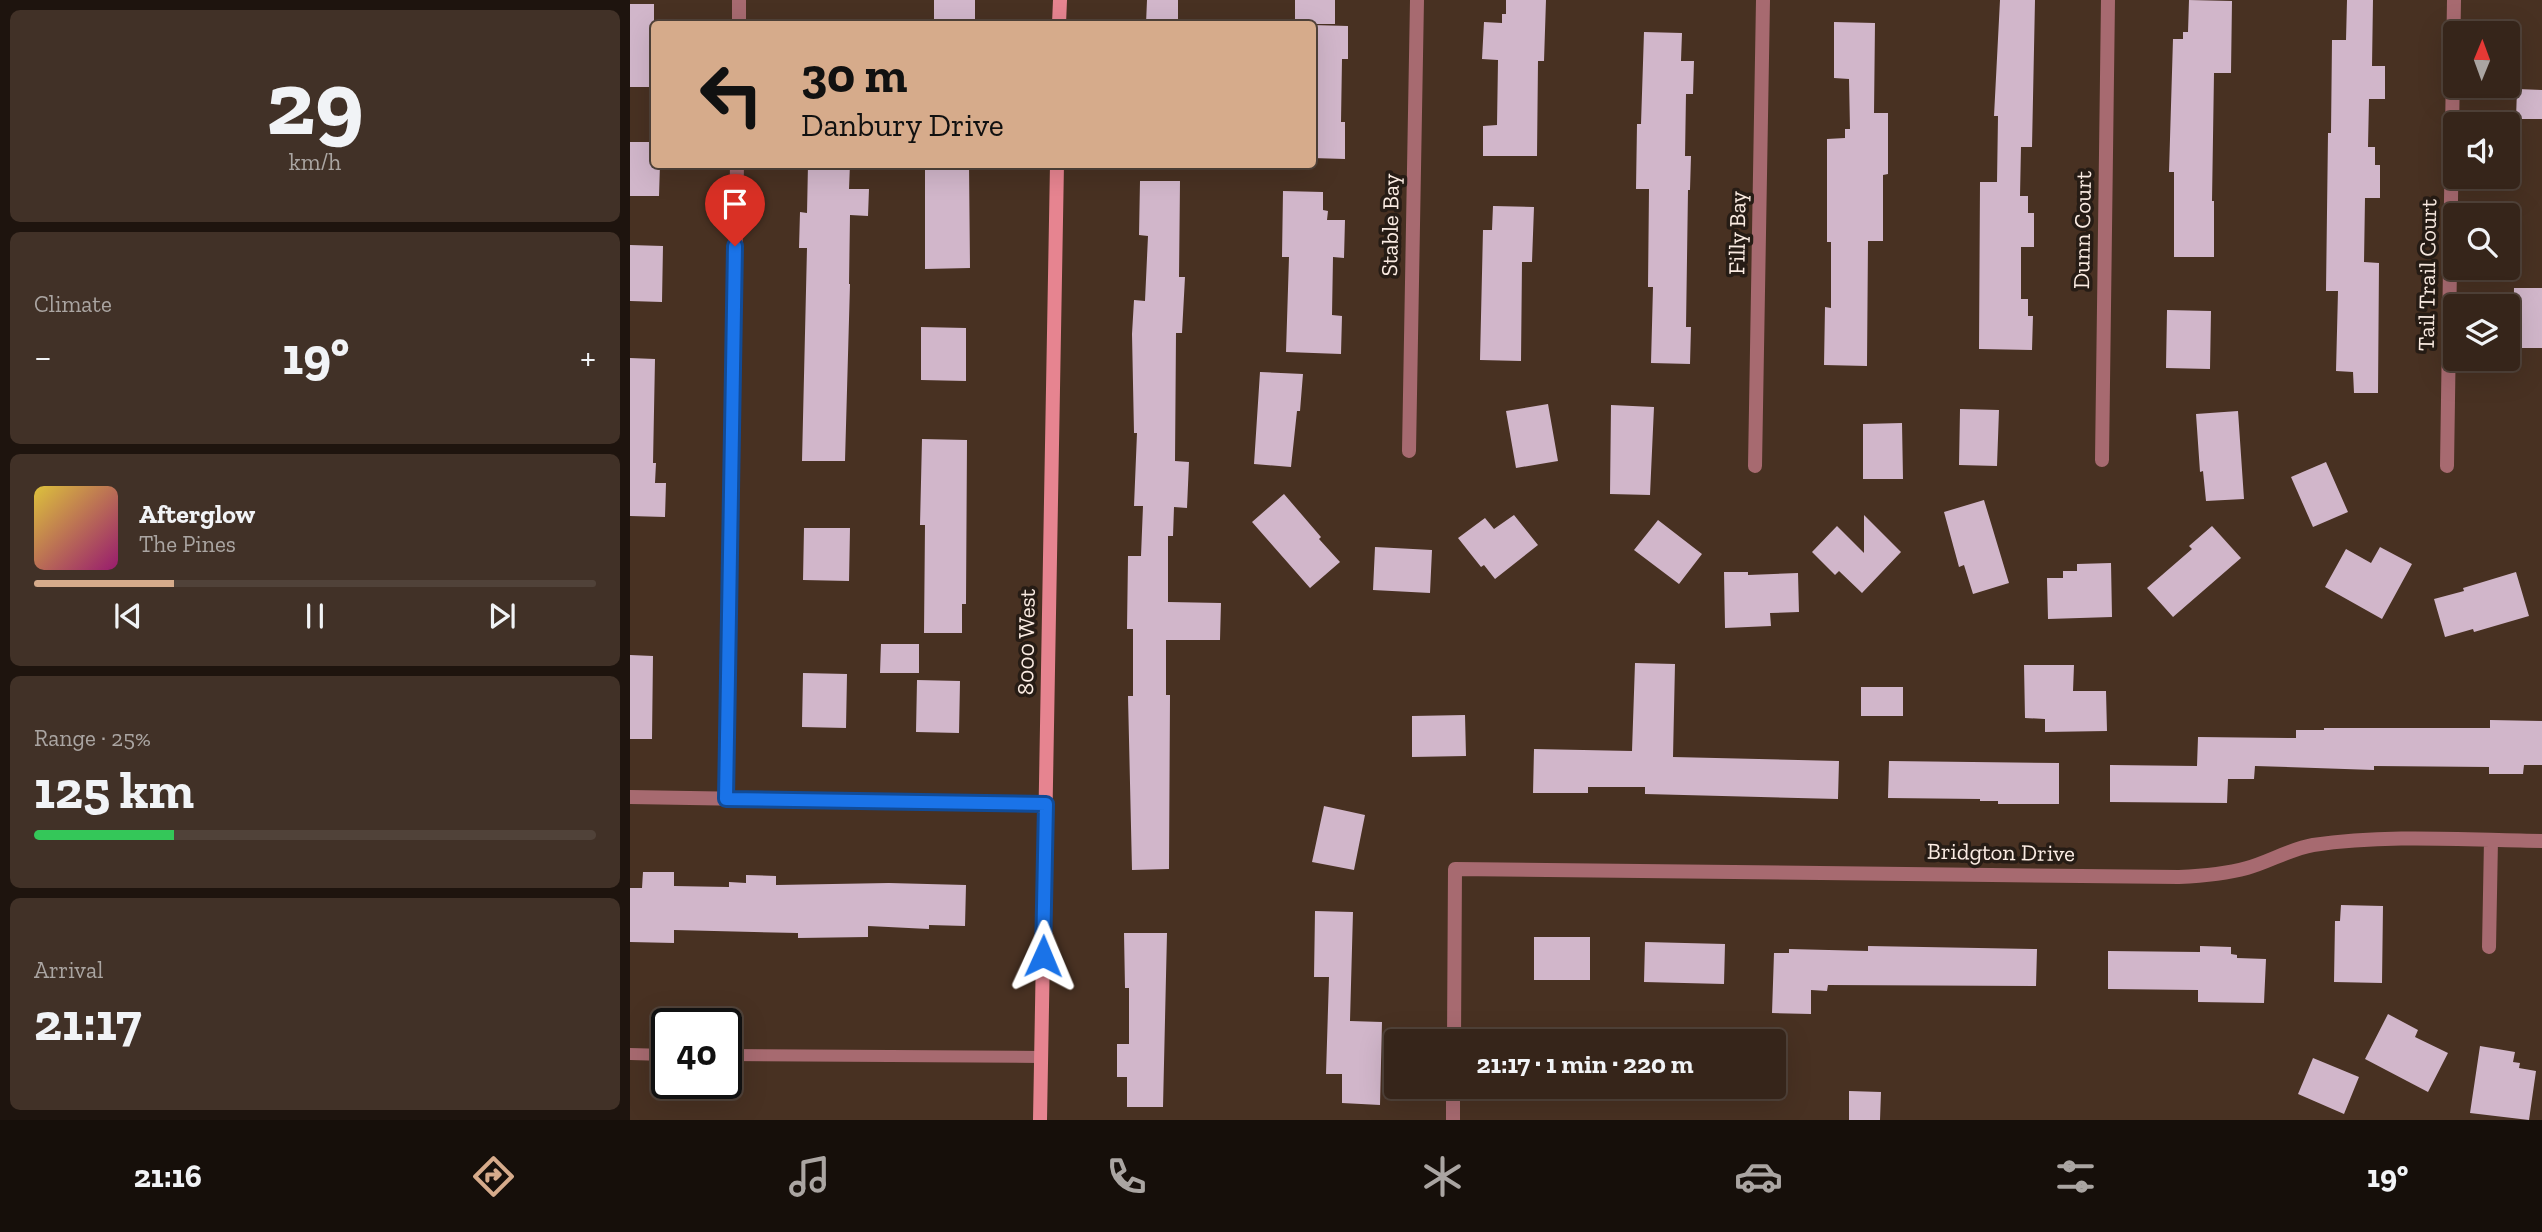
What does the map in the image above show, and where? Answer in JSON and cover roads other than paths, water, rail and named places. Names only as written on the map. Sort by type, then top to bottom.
[{"type":"street","points":[[739,0],[739,21]]},
{"type":"street","points":[[1059,21],[1060,0]]},
{"type":"street","name":"Stable Bay","points":[[1409,451],[1417,0]]},
{"type":"street","name":"Filly Bay","points":[[1755,466],[1763,0]]},
{"type":"street","name":"Dunn Court","points":[[2102,460],[2108,0]]},
{"type":"street","name":"Tail Trail Court","points":[[2447,466],[2454,0]]},
{"type":"street","points":[[726,799],[737,168]]},
{"type":"street","name":"8000 West","points":[[1040,1120],[1057,168]]},
{"type":"street","points":[[630,797],[1046,804]]},
{"type":"street","points":[[2489,947],[2491,840]]},
{"type":"street","name":"Bridgton Drive","points":[[1454,1029],[1455,869],[2179,877],[2214,875],[2249,868],[2309,846],[2356,841],[2542,841]]},
{"type":"street","points":[[1453,1099],[1453,1120]]},
{"type":"lane","points":[[630,1054],[651,1055]]},
{"type":"lane","points":[[742,1055],[1041,1057]]}]
